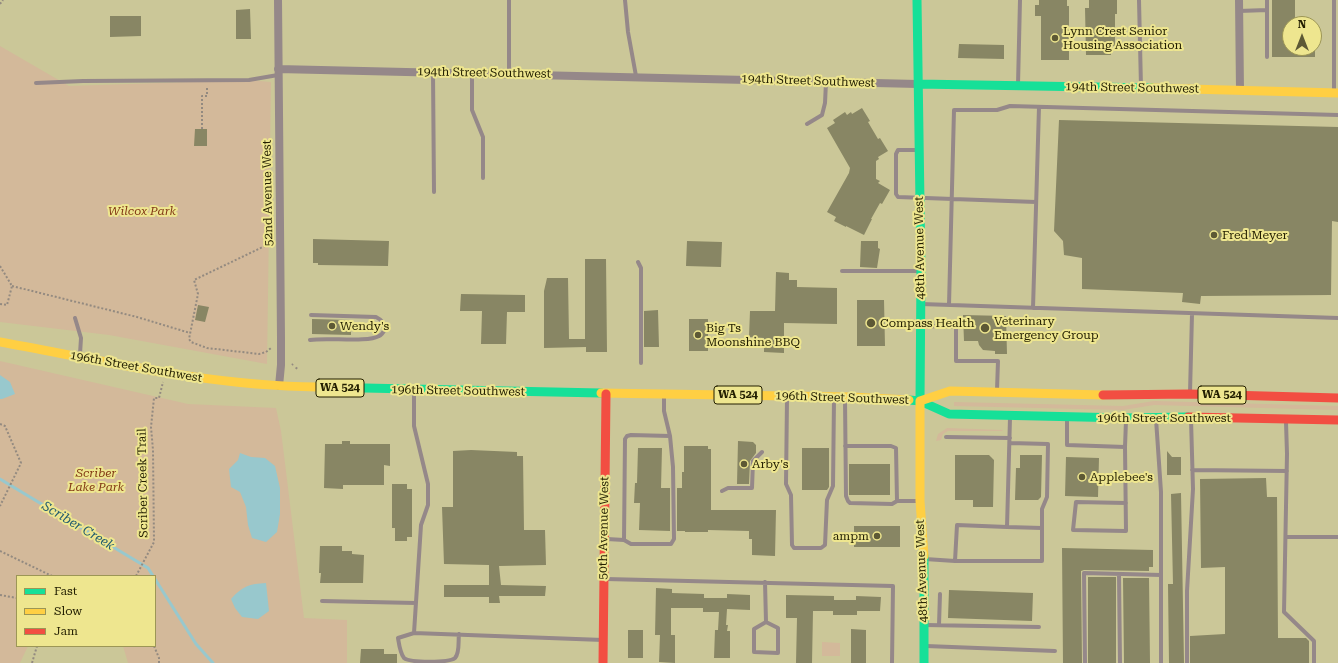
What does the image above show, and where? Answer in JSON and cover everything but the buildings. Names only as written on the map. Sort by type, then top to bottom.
[{"type":"main road","name":"48th Avenue West","points":[[917,0],[921,271],[920,501],[924,559],[924,663]]},
{"type":"main road","name":"194th Street Southwest","points":[[918,84],[1336,93]]},
{"type":"main road","name":"196th Street Southwest","points":[[0,342],[204,379],[279,386],[606,394],[845,397],[920,401],[949,414],[1126,418],[1191,417],[1338,420]]},
{"type":"main road","name":"196th Street Southwest","points":[[920,401],[950,391],[1105,395],[1190,394],[1338,398]]},
{"type":"main road","name":"50th Avenue West","points":[[603,663],[606,394]]},
{"type":"street","name":"52nd Avenue West","points":[[278,0],[281,322],[281,365],[279,386]]},
{"type":"street","points":[[1239,0],[1240,90]]},
{"type":"street","name":"194th Street Southwest","points":[[279,72],[434,72],[918,84]]},
{"type":"lane","points":[[508,74],[509,0]]},
{"type":"lane","points":[[625,0],[628,32],[636,76]]},
{"type":"lane","points":[[1018,86],[1020,0]]},
{"type":"lane","points":[[1139,0],[1141,88]]},
{"type":"lane","points":[[1267,0],[1267,57]]},
{"type":"lane","points":[[1334,0],[1336,93]]},
{"type":"lane","points":[[1239,11],[1267,10]]},
{"type":"lane","points":[[36,83],[249,80],[279,72]]},
{"type":"lane","points":[[434,72],[434,192]]},
{"type":"lane","points":[[472,73],[472,110],[482,137],[482,178]]},
{"type":"lane","points":[[807,124],[822,114],[825,103],[826,81]]},
{"type":"lane","points":[[949,305],[954,110],[997,110],[1010,106],[1338,115]]},
{"type":"lane","points":[[1033,308],[1039,107]]},
{"type":"lane","points":[[919,150],[898,150],[896,154],[896,194],[898,197],[1036,202]]},
{"type":"lane","points":[[638,262],[641,268],[641,363]]},
{"type":"lane","points":[[842,271],[921,271]]},
{"type":"lane","points":[[921,304],[1338,318]]},
{"type":"lane","points":[[1190,394],[1192,314]]},
{"type":"lane","points":[[310,340],[320,338],[368,339],[379,336],[385,329],[384,323],[381,319],[376,317],[311,315]]},
{"type":"lane","points":[[74,318],[81,338],[80,356]]},
{"type":"lane","points":[[921,326],[956,327],[956,361],[998,361],[997,392]]},
{"type":"lane","points":[[414,390],[414,426],[428,484],[428,505],[421,526],[414,633]]},
{"type":"lane","points":[[604,538],[624,540],[631,544],[671,544],[674,539],[673,467],[670,436],[664,411],[664,394]]},
{"type":"lane","points":[[787,396],[786,487],[791,495],[792,545],[794,548],[821,548],[825,545],[827,500],[833,486],[834,397]]},
{"type":"lane","points":[[845,397],[846,496],[848,501],[850,503],[892,504],[897,501],[920,501]]},
{"type":"lane","points":[[1007,526],[1010,415]]},
{"type":"lane","points":[[1067,417],[1067,445],[1125,446]]},
{"type":"lane","points":[[1156,417],[1161,492],[1161,663]]},
{"type":"lane","points":[[1187,663],[1187,591],[1194,489],[1192,470],[1191,417]]},
{"type":"lane","points":[[1126,418],[1125,446],[1126,503],[1126,532],[1073,530],[1076,502],[1126,503]]},
{"type":"lane","points":[[1286,419],[1287,471],[1284,612],[1314,641],[1314,663]]},
{"type":"lane","points":[[624,540],[625,439],[627,436],[631,435],[670,436]]},
{"type":"lane","points":[[924,559],[956,561],[1042,561],[1042,509],[1047,497],[1048,444],[1010,440],[946,437]]},
{"type":"lane","points":[[845,446],[891,446],[896,448],[897,501]]},
{"type":"lane","points":[[722,491],[728,488],[752,488],[753,461],[762,452]]},
{"type":"lane","points":[[1192,470],[1287,471]]},
{"type":"lane","points":[[956,561],[956,525],[1042,528]]},
{"type":"lane","points":[[1286,537],[1338,537]]},
{"type":"lane","points":[[1085,663],[1084,573],[1161,575]]},
{"type":"lane","points":[[1119,574],[1120,663]]},
{"type":"lane","points":[[604,579],[893,586],[892,663]]},
{"type":"lane","points":[[765,582],[766,622]]},
{"type":"lane","points":[[939,625],[940,594]]},
{"type":"lane","points":[[322,601],[416,603]]},
{"type":"lane","points":[[766,622],[778,628],[778,652],[754,652],[754,629],[766,622]]},
{"type":"lane","points":[[924,625],[1039,627]]},
{"type":"lane","points":[[459,634],[456,658],[452,661],[444,663],[421,663],[409,661],[404,658],[401,652],[398,638],[414,633],[459,634],[603,640]]},
{"type":"lane","points":[[924,646],[1055,651]]},
{"type":"path","points":[[0,4],[3,0]]},
{"type":"path","points":[[202,129],[202,96],[207,96],[207,80]]},
{"type":"path","points":[[269,244],[194,280],[198,294],[189,339],[191,342],[207,348],[259,354],[266,352],[271,348]]},
{"type":"path","points":[[0,266],[12,286],[137,317],[190,333]]},
{"type":"path","points":[[0,304],[7,305],[12,286]]},
{"type":"path","name":"Scriber Creek Trail","points":[[136,575],[149,554],[154,542],[150,427],[154,398],[159,398],[160,390]]},
{"type":"path","points":[[0,424],[5,426],[21,463],[0,506]]},
{"type":"path","points":[[0,551],[50,575]]},
{"type":"path","points":[[0,595],[16,598]]},
{"type":"path","points":[[32,663],[37,647]]},
{"type":"path","points":[[154,647],[159,658],[159,663]]},
{"type":"green space","name":"Wilcox Park","points":[[0,46],[69,86],[249,80],[271,82],[267,364],[109,335],[0,322]]},
{"type":"green space","name":"Scriber Lake Park","points":[[0,361],[188,404],[276,408],[281,431],[304,618],[347,620],[347,663],[128,663],[123,647],[156,647],[156,575],[16,575],[16,647],[28,647],[20,663],[0,663]]},
{"type":"green space","points":[[1154,401],[1338,406],[1338,410],[1154,405],[1123,410],[954,406],[954,402],[1123,406]]},
{"type":"green space","points":[[947,428],[1003,430],[948,431],[943,434],[941,440],[936,441],[938,434]]},
{"type":"green space","points":[[822,642],[840,643],[840,656],[822,656]]},
{"type":"water","points":[[0,375],[10,382],[15,394],[0,399]]},
{"type":"water","points":[[240,453],[251,457],[265,458],[275,466],[280,488],[280,514],[277,532],[266,542],[252,538],[248,525],[246,507],[240,492],[231,487],[229,469],[238,460]]},
{"type":"water","points":[[266,583],[269,611],[258,619],[242,617],[235,608],[231,599],[247,586]]},
{"type":"waterway","name":"Scriber Creek","points":[[0,479],[148,568],[152,575]]},
{"type":"waterway","name":"Scriber Creek","points":[[156,581],[196,644],[213,663]]},
{"type":"traffic: fast","points":[[917,0],[921,271],[920,401]]},
{"type":"traffic: fast","points":[[918,84],[1152,88]]},
{"type":"traffic: fast","points":[[317,387],[601,393]]},
{"type":"traffic: fast","points":[[909,400],[920,401],[949,414],[1126,418],[1188,417]]},
{"type":"traffic: fast","points":[[924,556],[924,663]]},
{"type":"traffic: slow","points":[[1152,88],[1338,93]]},
{"type":"traffic: slow","points":[[0,342],[197,377],[277,386],[317,387]]},
{"type":"traffic: slow","points":[[920,401],[950,391],[1103,395]]},
{"type":"traffic: slow","points":[[601,393],[851,397],[909,400]]},
{"type":"traffic: slow","points":[[920,401],[920,501],[924,556]]},
{"type":"traffic: jam","points":[[603,663],[606,394]]},
{"type":"traffic: jam","points":[[1103,395],[1190,394],[1338,398]]},
{"type":"traffic: jam","points":[[1188,417],[1338,420]]},
{"type":"place","name":"Lynn Crest Senior Housing Association","points":[[1055,38]]},
{"type":"place","name":"Fred Meyer","points":[[1214,235]]},
{"type":"place","name":"Compass Health","points":[[871,323]]},
{"type":"place","name":"Wendy's","points":[[332,326]]},
{"type":"place","name":"Veterinary Emergency Group","points":[[985,328]]},
{"type":"place","name":"Big Ts Moonshine BBQ","points":[[698,335]]},
{"type":"place","name":"Arby's","points":[[744,464]]},
{"type":"place","name":"Applebee's","points":[[1082,477]]},
{"type":"place","name":"ampm","points":[[877,536]]}]
